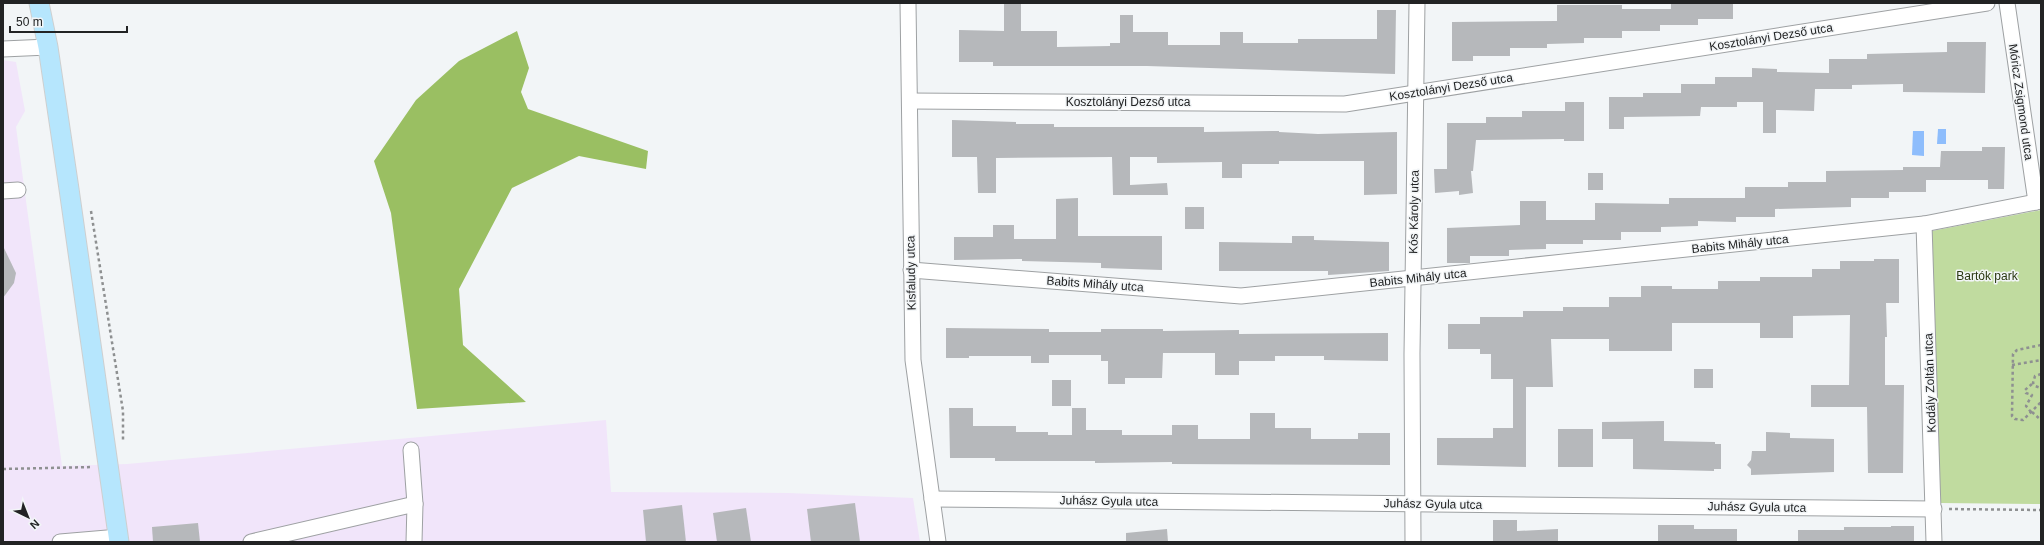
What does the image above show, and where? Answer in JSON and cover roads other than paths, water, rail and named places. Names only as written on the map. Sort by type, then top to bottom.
[{"type":"main road","points":[[39,3],[48,47],[119,539]]},
{"type":"street","name":"Kisfaludy utca","points":[[908,3],[913,360],[938,542]]},
{"type":"street","name":"Kós Károly utca","points":[[1413,542],[1413,279],[1417,3]]},
{"type":"street","name":"Kosztolányi Dezső utca","points":[[910,101],[1345,104],[1987,3]]},
{"type":"street","name":"Móricz Zsigmond utca","points":[[2007,3],[2039,201]]},
{"type":"street","points":[[3,49],[48,47]]},
{"type":"street","name":"Babits Mihály utca","points":[[911,270],[1241,296],[1924,224],[2039,201]]},
{"type":"street","name":"Kodály Zoltán utca","points":[[1924,224],[1934,542]]},
{"type":"street","points":[[410,450],[415,504],[414,542]]},
{"type":"street","name":"Juhász Gyula utca","points":[[932,499],[1934,509]]},
{"type":"street","points":[[251,542],[415,504]]},
{"type":"street","points":[[60,542],[119,539]]},
{"type":"water","points":[[1938,129],[1946,129],[1946,144],[1937,144]]},
{"type":"water","points":[[1913,131],[1924,131],[1924,156],[1912,155]]},
{"type":"park label","name":"Bartók park","points":[[1987,276]]}]
